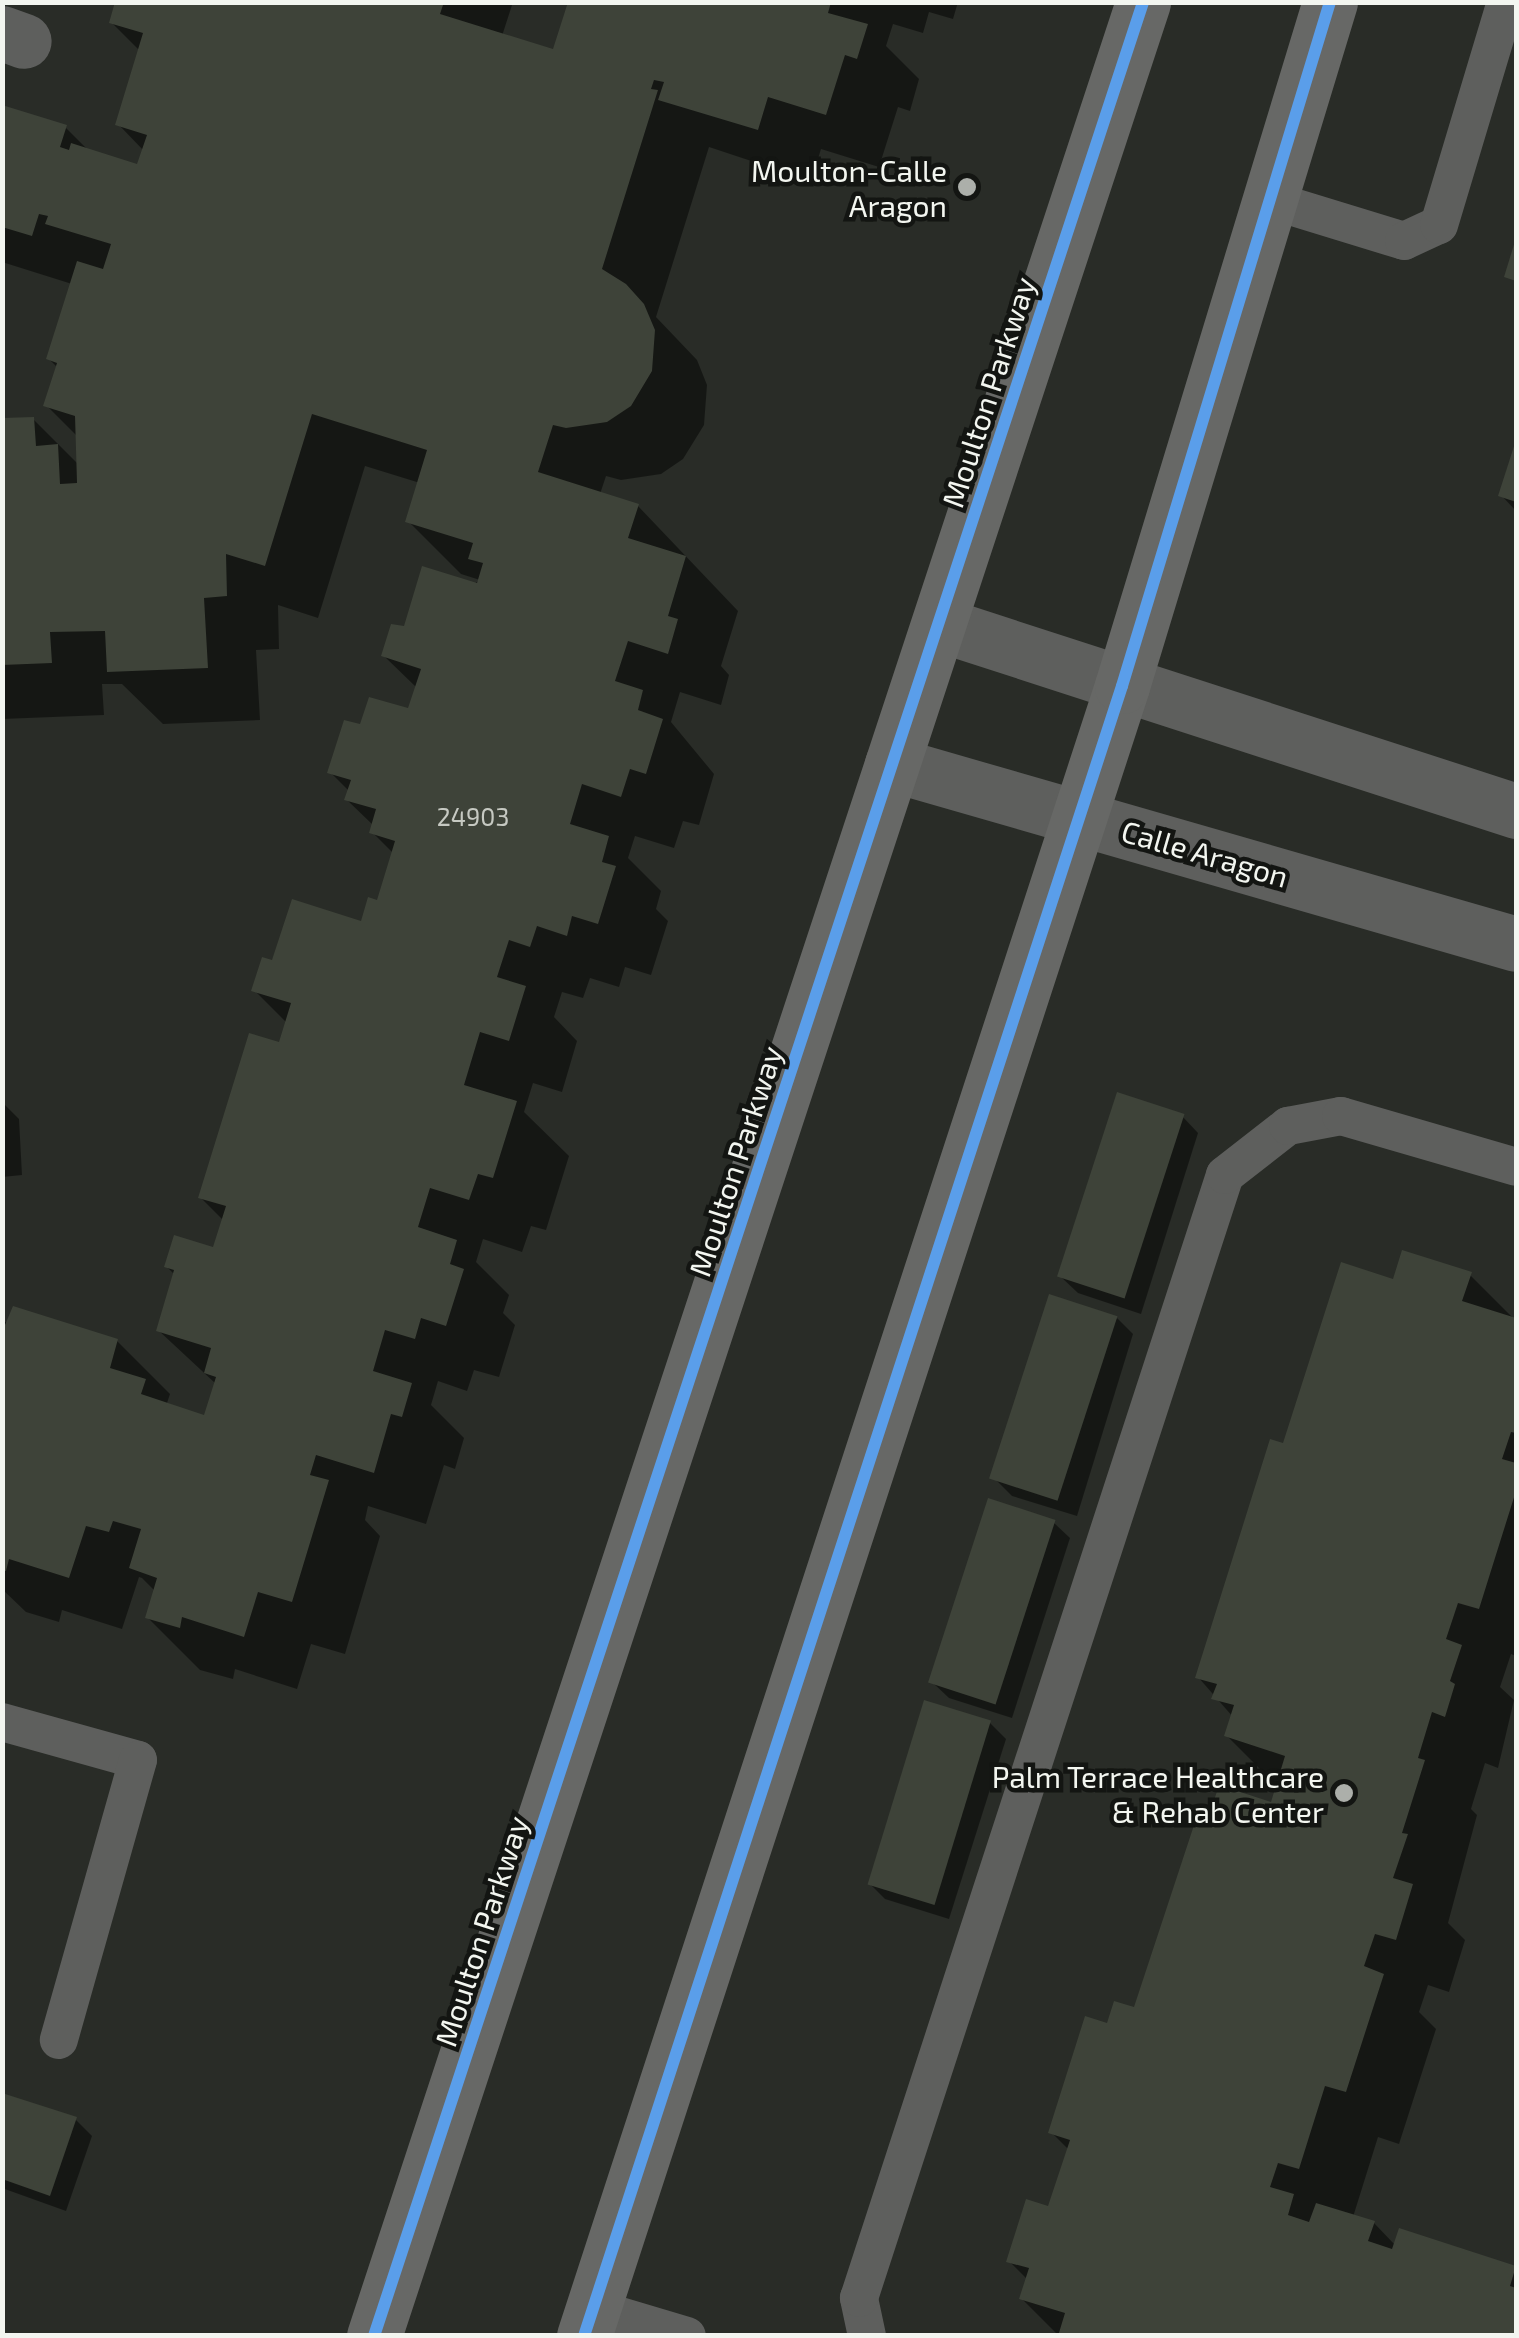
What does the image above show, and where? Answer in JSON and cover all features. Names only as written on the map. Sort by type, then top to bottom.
[{"type":"main road","name":"Moulton Parkway","points":[[374,2336],[1142,2]]},
{"type":"main road","points":[[588,2322],[1076,816],[1122,686],[1330,2]]},
{"type":"street","points":[[938,624],[1516,810]]},
{"type":"street","name":"Calle Aragon","points":[[892,764],[1516,944]]},
{"type":"lane","points":[[1270,200],[1404,241],[1439,224],[1506,2]]},
{"type":"lane","points":[[867,2336],[859,2298],[1225,1176],[1288,1126],[1341,1116],[1516,1166]]},
{"type":"lane","points":[[2,1722],[138,1760],[59,2040]]},
{"type":"lane","points":[[588,2322],[687,2336]]},
{"type":"building","points":[[115,2],[444,2],[440,14],[553,49],[568,2],[831,2],[828,13],[868,24],[857,59],[845,55],[826,115],[768,97],[758,130],[658,100],[664,82],[654,80],[651,89],[658,90],[602,269],[626,284],[644,304],[655,330],[652,371],[631,406],[607,422],[566,428],[553,425],[538,472],[639,504],[628,538],[686,556],[668,616],[678,619],[668,654],[628,641],[615,681],[643,690],[638,710],[663,719],[646,774],[630,769],[621,797],[582,784],[570,824],[609,836],[602,862],[616,866],[598,924],[572,916],[567,936],[537,926],[530,947],[509,940],[497,977],[526,986],[509,1041],[480,1032],[464,1085],[517,1101],[493,1178],[478,1174],[469,1200],[430,1188],[418,1227],[457,1240],[450,1264],[464,1269],[446,1326],[421,1318],[415,1339],[385,1330],[373,1371],[412,1383],[402,1417],[391,1414],[374,1473],[316,1455],[310,1475],[329,1480],[292,1602],[258,1592],[244,1637],[182,1617],[180,1628],[145,1618],[157,1578],[129,1568],[141,1529],[113,1521],[109,1532],[86,1526],[69,1578],[9,1559],[6,1571],[2,1570],[2,1332],[13,1306],[118,1339],[110,1368],[146,1379],[141,1394],[204,1415],[216,1377],[204,1373],[211,1348],[156,1331],[174,1270],[164,1267],[174,1235],[213,1247],[226,1206],[198,1198],[249,1033],[279,1042],[291,1003],[251,991],[262,957],[272,960],[292,899],[361,921],[368,897],[377,900],[395,841],[369,833],[376,809],[344,800],[351,780],[327,773],[344,720],[360,724],[369,697],[408,708],[421,669],[381,656],[391,624],[404,626],[422,566],[477,583],[483,563],[468,559],[473,543],[405,522],[427,450],[312,414],[265,566],[226,554],[227,596],[204,598],[208,668],[107,672],[105,631],[50,632],[52,663],[2,665],[2,418],[34,417],[36,446],[58,444],[60,484],[77,483],[75,416],[43,406],[57,363],[46,359],[77,261],[103,269],[111,244],[45,224],[48,216],[39,214],[32,236],[2,227],[2,105],[67,125],[60,147],[69,150],[71,143],[137,164],[147,135],[115,125],[143,33],[109,23]]},
{"type":"building","points":[[1516,238],[1516,281],[1504,277]]},
{"type":"building","points":[[1516,440],[1516,502],[1498,496]]},
{"type":"building","points":[[1117,1092],[1185,1114],[1125,1298],[1057,1277]]},
{"type":"building","name":"Palm Terrace Healthcare & Rehab Center","points":[[1402,1250],[1472,1272],[1462,1301],[1516,1318],[1516,1433],[1511,1432],[1502,1459],[1516,1463],[1516,1491],[1479,1609],[1458,1603],[1446,1639],[1462,1645],[1450,1681],[1455,1684],[1445,1717],[1432,1712],[1418,1758],[1425,1760],[1402,1833],[1408,1834],[1393,1878],[1413,1884],[1396,1940],[1375,1934],[1364,1966],[1384,1974],[1346,2092],[1325,2086],[1299,2169],[1278,2163],[1270,2187],[1294,2194],[1288,2215],[1309,2222],[1316,2203],[1375,2221],[1368,2241],[1392,2249],[1399,2228],[1516,2266],[1510,2286],[1516,2288],[1516,2336],[1058,2336],[1065,2313],[1019,2299],[1029,2268],[1006,2262],[1026,2199],[1048,2206],[1070,2140],[1048,2133],[1085,2016],[1107,2023],[1114,2001],[1134,2007],[1198,1813],[1209,1816],[1219,1785],[1271,1802],[1285,1756],[1224,1736],[1234,1705],[1211,1699],[1217,1684],[1195,1678],[1270,1439],[1283,1443],[1341,1262],[1393,1279]]},
{"type":"building","points":[[1049,1294],[1117,1316],[1058,1501],[989,1479]]},
{"type":"building","points":[[988,1498],[1056,1520],[996,1704],[928,1683]]},
{"type":"building","points":[[924,1700],[991,1720],[935,1905],[868,1885]]},
{"type":"building","points":[[2,2093],[77,2117],[50,2196],[2,2179]]},
{"type":"cycle path","points":[[374,2336],[1143,2]]},
{"type":"cycle path","points":[[584,2336],[1122,686],[1330,2]]},
{"type":"place","name":"Moulton-Calle Aragon","points":[[967,187]]},
{"type":"place","name":"Palm Terrace Healthcare & Rehab Center","points":[[1344,1793]]}]
